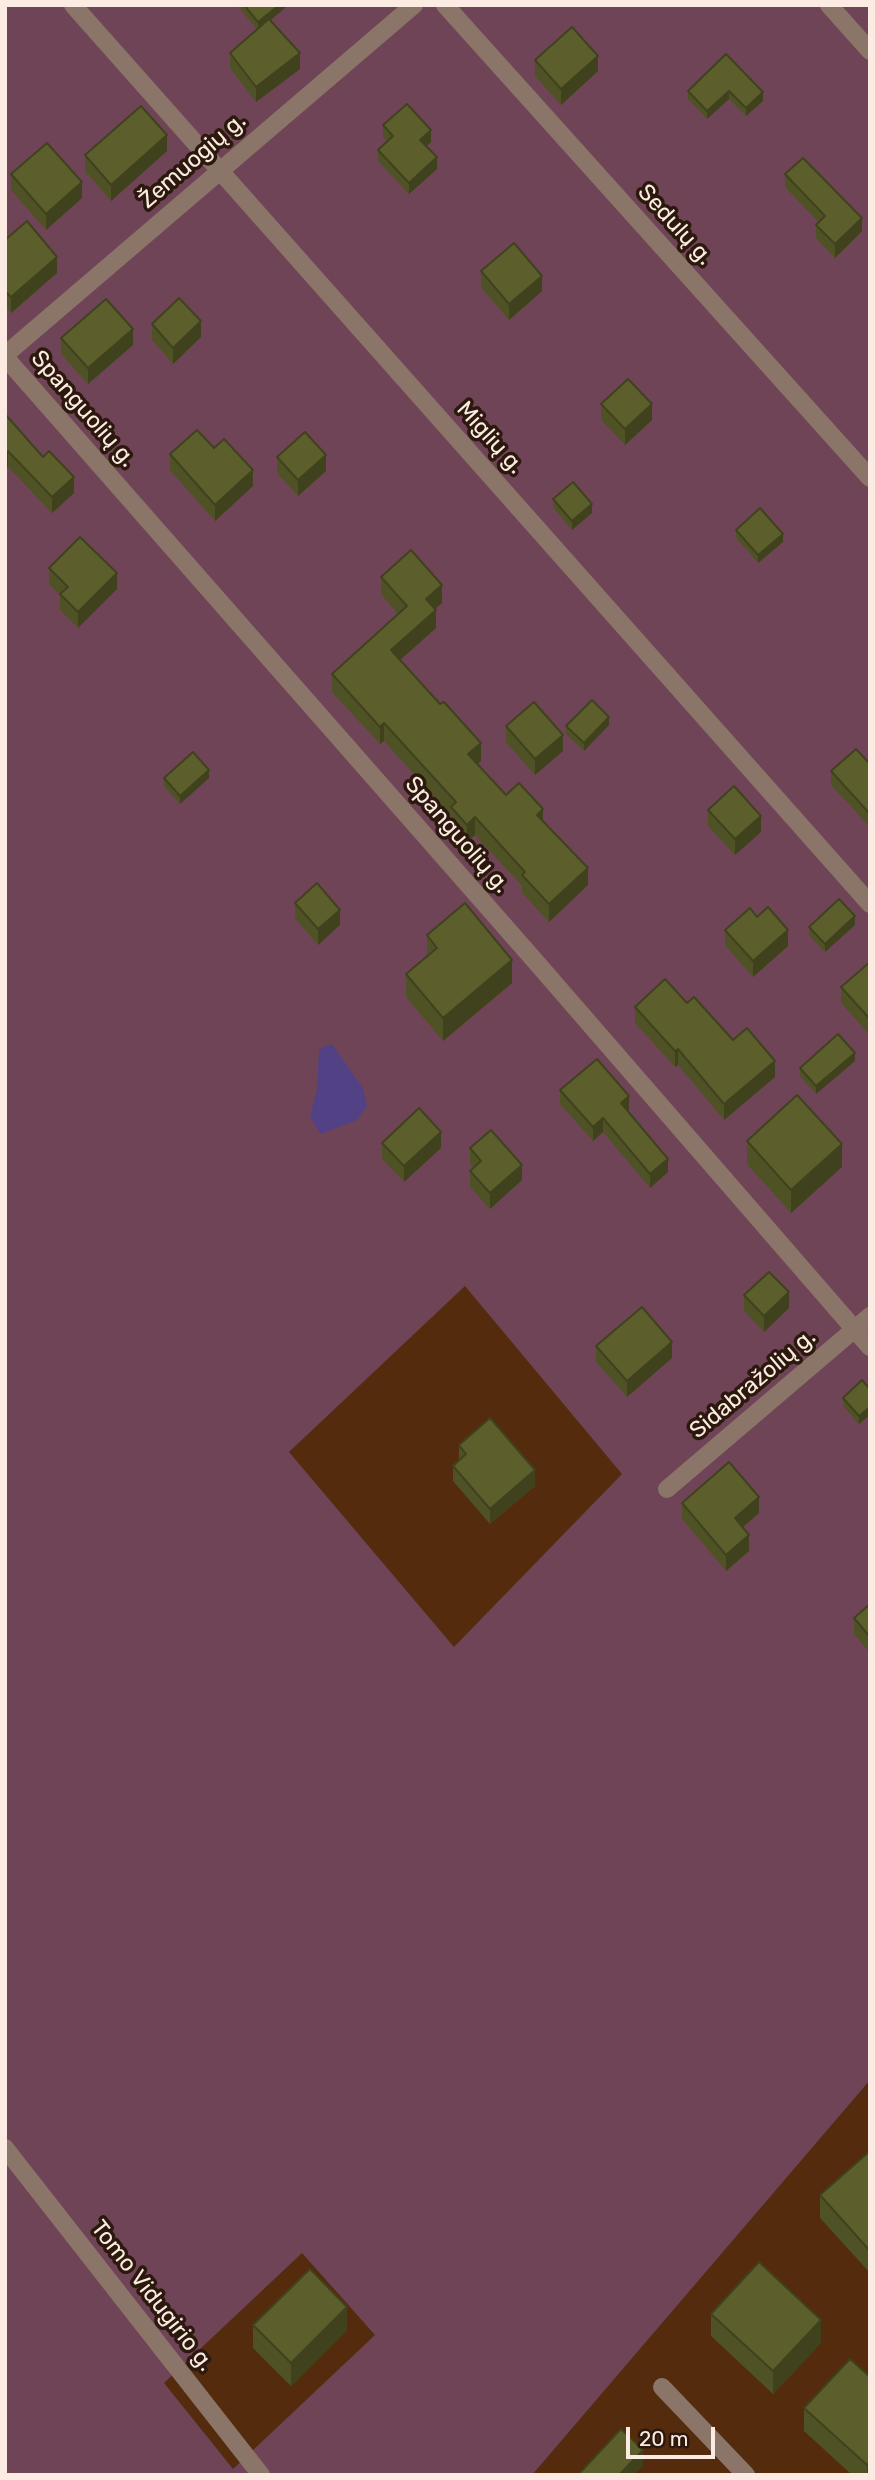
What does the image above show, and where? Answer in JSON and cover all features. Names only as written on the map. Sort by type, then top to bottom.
[{"type":"street","name":"Miglių g.","points":[[73,5],[870,904]]},
{"type":"street","name":"Žemuogių g.","points":[[5,356],[414,5]]},
{"type":"street","name":"Sedulų g.","points":[[444,5],[870,478]]},
{"type":"street","points":[[829,5],[870,51]]},
{"type":"street","name":"Spanguolių g.","points":[[5,356],[870,1347]]},
{"type":"street","name":"Sidabražolių g.","points":[[667,1489],[870,1317]]},
{"type":"street","name":"Tomo Vidugirio g.","points":[[5,2148],[261,2475]]},
{"type":"street","points":[[662,2387],[746,2475]]},
{"type":"shaded area","points":[[5,5],[870,5],[870,2080],[532,2475],[5,2475]],"holes":[[[465,1286],[622,1474],[454,1647],[289,1452]],[[302,2253],[375,2335],[233,2469],[164,2383]]]},
{"type":"shaded area","points":[[332,1044],[363,1088],[367,1106],[357,1120],[321,1134],[310,1117],[317,1089],[319,1049]]},
{"type":"building","points":[[244,5],[279,5],[258,22]]},
{"type":"building","points":[[269,19],[300,53],[256,87],[230,53]]},
{"type":"building","points":[[572,27],[598,56],[561,89],[535,60]]},
{"type":"building","points":[[726,54],[763,92],[746,108],[729,91],[707,111],[688,91]]},
{"type":"building","points":[[407,104],[431,130],[420,140],[437,157],[409,183],[378,150],[393,136],[383,125]]},
{"type":"building","points":[[141,106],[167,135],[111,185],[85,155]]},
{"type":"building","points":[[47,143],[82,182],[46,214],[11,174]]},
{"type":"building","points":[[803,158],[862,218],[835,244],[816,225],[825,216],[785,174]]},
{"type":"building","points":[[27,221],[57,257],[11,297],[5,291],[5,240]]},
{"type":"building","points":[[514,243],[542,276],[509,304],[481,271]]},
{"type":"building","points":[[179,298],[201,321],[173,348],[152,324]]},
{"type":"building","points":[[106,299],[133,329],[88,368],[61,338]]},
{"type":"building","points":[[628,379],[652,404],[625,429],[601,404]]},
{"type":"building","points":[[5,414],[43,457],[49,451],[74,477],[52,497],[8,451],[5,454]]},
{"type":"building","points":[[197,430],[214,448],[224,439],[253,470],[215,505],[170,454]]},
{"type":"building","points":[[305,432],[326,455],[298,480],[277,457]]},
{"type":"building","points":[[573,482],[592,504],[572,521],[553,499]]},
{"type":"building","points":[[760,508],[783,534],[758,555],[736,530]]},
{"type":"building","points":[[80,537],[117,573],[78,612],[60,594],[68,587],[49,568]]},
{"type":"building","points":[[411,550],[442,585],[426,599],[436,610],[391,650],[440,704],[444,702],[481,743],[468,754],[506,795],[519,783],[543,809],[537,815],[588,868],[549,904],[522,875],[525,872],[475,817],[467,825],[451,807],[456,802],[384,723],[380,727],[332,674],[407,606],[381,577]]},
{"type":"building","points":[[592,700],[609,717],[584,743],[566,726]]},
{"type":"building","points":[[534,702],[563,735],[535,759],[506,726]]},
{"type":"building","points":[[856,749],[870,764],[870,814],[831,771]]},
{"type":"building","points":[[193,752],[209,770],[180,796],[164,778]]},
{"type":"building","points":[[734,786],[761,816],[735,839],[708,810]]},
{"type":"building","points":[[317,883],[340,910],[318,929],[295,903]]},
{"type":"building","points":[[839,899],[855,916],[825,944],[809,927]]},
{"type":"building","points":[[465,903],[512,960],[443,1018],[406,974],[437,948],[427,935]]},
{"type":"building","points":[[768,907],[788,930],[753,961],[725,930],[750,908],[757,917]]},
{"type":"building","points":[[870,962],[870,1018],[869,1018],[841,987]]},
{"type":"building","points":[[665,979],[687,1003],[694,997],[733,1040],[747,1028],[775,1061],[724,1104],[678,1049],[675,1051],[635,1007]]},
{"type":"building","points":[[838,1034],[855,1053],[816,1086],[800,1068]]},
{"type":"building","points":[[597,1059],[629,1096],[621,1103],[668,1159],[650,1174],[603,1118],[593,1127],[560,1090]]},
{"type":"building","points":[[797,1095],[842,1144],[791,1190],[747,1141]]},
{"type":"building","points":[[419,1108],[441,1132],[404,1166],[382,1143]]},
{"type":"building","points":[[491,1130],[522,1165],[490,1193],[470,1171],[481,1161],[470,1148]]},
{"type":"building","points":[[769,1272],[789,1292],[764,1316],[744,1295]]},
{"type":"building","points":[[642,1307],[672,1342],[627,1381],[596,1346]]},
{"type":"building","points":[[862,1380],[870,1389],[870,1407],[859,1416],[843,1398]]},
{"type":"building","points":[[490,1418],[535,1470],[490,1509],[453,1466],[466,1454],[459,1445]]},
{"type":"building","points":[[729,1462],[759,1497],[735,1518],[749,1535],[726,1555],[682,1503]]},
{"type":"building","points":[[870,1604],[870,1637],[854,1618]]},
{"type":"building","points":[[870,2151],[870,2251],[820,2195]]},
{"type":"building","points":[[759,2262],[821,2320],[773,2371],[711,2314]]},
{"type":"building","points":[[310,2269],[347,2307],[291,2363],[253,2325]]},
{"type":"building","points":[[850,2359],[870,2377],[870,2462],[867,2465],[804,2408]]},
{"type":"building","points":[[621,2429],[643,2450],[619,2475],[578,2475]]}]
